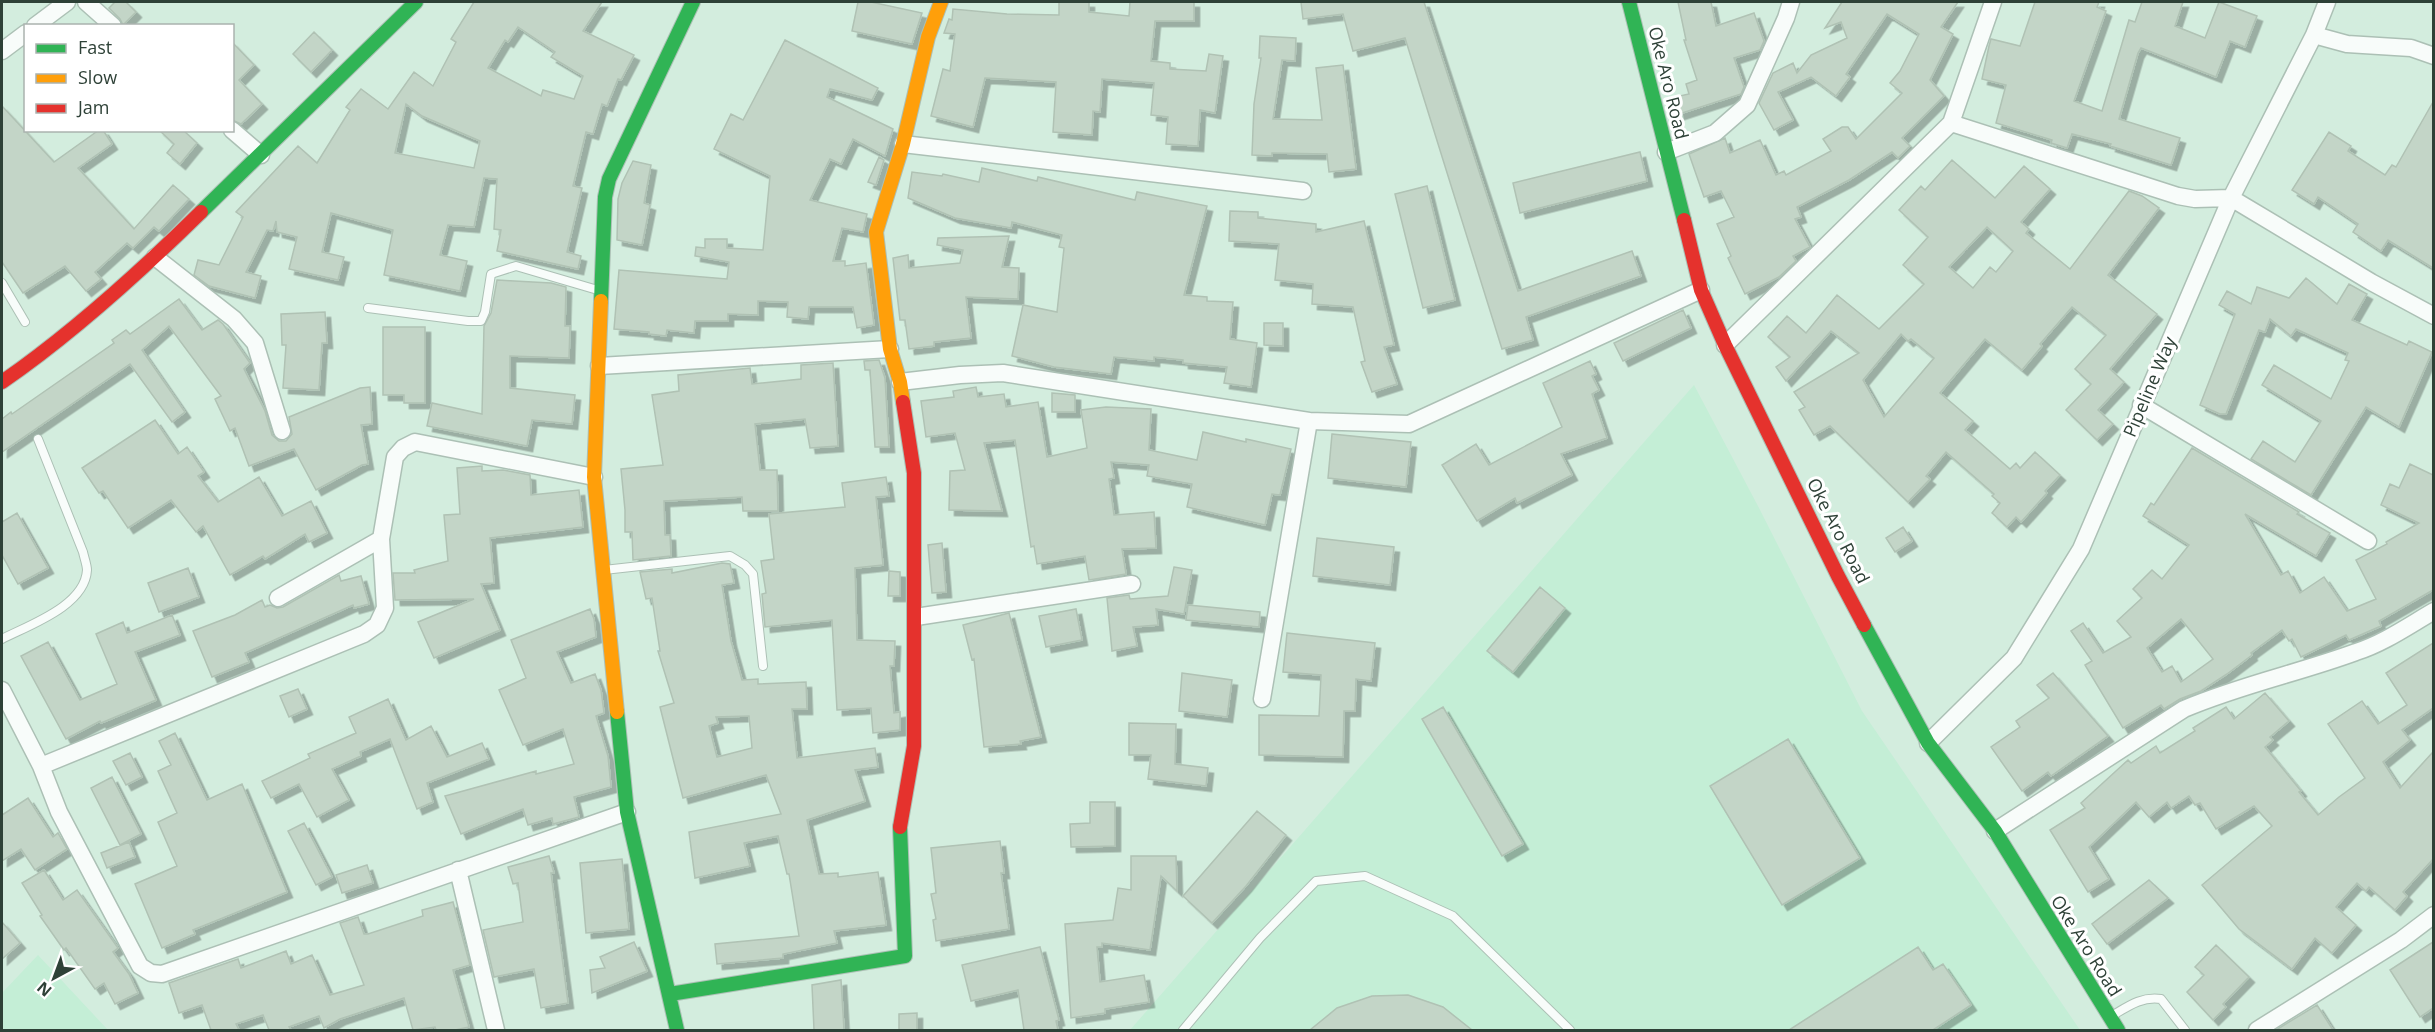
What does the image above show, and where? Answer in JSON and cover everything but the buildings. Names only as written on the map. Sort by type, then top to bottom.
[{"type":"street","points":[[38,24],[67,2]]},
{"type":"street","points":[[86,2],[111,24]]},
{"type":"street","points":[[2,382],[31,362],[155,257],[416,2]]},
{"type":"street","points":[[676,1030],[670,994],[627,812],[594,477],[603,219],[609,179],[693,2]]},
{"type":"street","points":[[670,994],[905,956],[899,834],[914,746],[914,473],[900,381],[890,349],[876,232],[903,144],[928,38],[941,2]]},
{"type":"street","name":"Oke Aro Road","points":[[1629,2],[1701,290],[1725,345],[1838,576],[1929,743],[1995,831],[2118,1030]]},
{"type":"street","points":[[1666,152],[1715,133],[1747,105],[1791,2]]},
{"type":"street","points":[[1725,345],[1951,123],[1993,2]]},
{"type":"street","name":"Pipeline Way","points":[[1929,743],[2014,658],[2081,549],[2231,198],[2314,35],[2327,2]]},
{"type":"street","points":[[2,51],[24,34]]},
{"type":"street","points":[[2314,35],[2348,44],[2411,48],[2433,56]]},
{"type":"street","points":[[1951,123],[2178,196],[2195,199],[2231,198],[2371,282],[2433,316]]},
{"type":"street","points":[[234,132],[261,155]]},
{"type":"street","points":[[903,144],[1303,191]]},
{"type":"street","points":[[155,257],[234,319],[255,343],[282,431]]},
{"type":"street","points":[[900,381],[1003,373],[1309,421],[1409,424],[1701,290]]},
{"type":"street","points":[[599,366],[890,349]]},
{"type":"street","points":[[2141,405],[2368,541]]},
{"type":"street","points":[[1262,699],[1309,421]]},
{"type":"street","points":[[41,766],[364,634],[377,625],[385,608],[381,539],[395,457],[403,448],[415,442],[594,477]]},
{"type":"street","points":[[278,598],[381,539]]},
{"type":"street","points":[[915,617],[1132,584]]},
{"type":"street","points":[[1995,831],[2184,709],[2212,697],[2357,652],[2384,641],[2433,611]]},
{"type":"street","points":[[2,690],[41,766],[59,812],[140,966],[151,973],[162,974],[627,812]]},
{"type":"street","points":[[458,870],[496,1030]]},
{"type":"street","points":[[2257,1030],[2401,940],[2433,915]]},
{"type":"lane","points":[[368,308],[481,321],[491,274],[516,266],[601,291]]},
{"type":"lane","points":[[2,283],[25,322]]},
{"type":"lane","points":[[2,639],[65,606],[80,590],[87,570],[83,552],[38,439]]},
{"type":"lane","points":[[604,570],[730,556],[745,565],[753,574],[763,666]]},
{"type":"lane","points":[[1183,1030],[1260,938],[1316,881],[1365,876],[1453,916],[1570,1030]]},
{"type":"lane","points":[[2109,1017],[2138,1001],[2161,999],[2185,1030]]},
{"type":"shaded area","points":[[1694,385],[1862,711],[2080,1030],[1130,1030]]},
{"type":"shaded area","points":[[38,955],[108,1030],[2,1030],[2,993]]},
{"type":"traffic: fast","points":[[201,212],[416,2]]},
{"type":"traffic: fast","points":[[601,301],[605,197],[609,179],[693,2]]},
{"type":"traffic: fast","points":[[1629,2],[1684,220]]},
{"type":"traffic: fast","points":[[1864,625],[1928,743],[1995,831],[2118,1030]]},
{"type":"traffic: fast","points":[[617,712],[627,812],[677,1030]]},
{"type":"traffic: fast","points":[[670,994],[905,956],[900,827]]},
{"type":"traffic: slow","points":[[903,402],[900,382],[890,349],[876,232],[903,144],[928,37],[941,2]]},
{"type":"traffic: slow","points":[[601,301],[594,477],[617,712]]},
{"type":"traffic: jam","points":[[2,382],[105,301],[201,212]]},
{"type":"traffic: jam","points":[[1684,220],[1701,290],[1725,345],[1864,625]]},
{"type":"traffic: jam","points":[[900,827],[914,746],[914,473],[903,402]]}]
